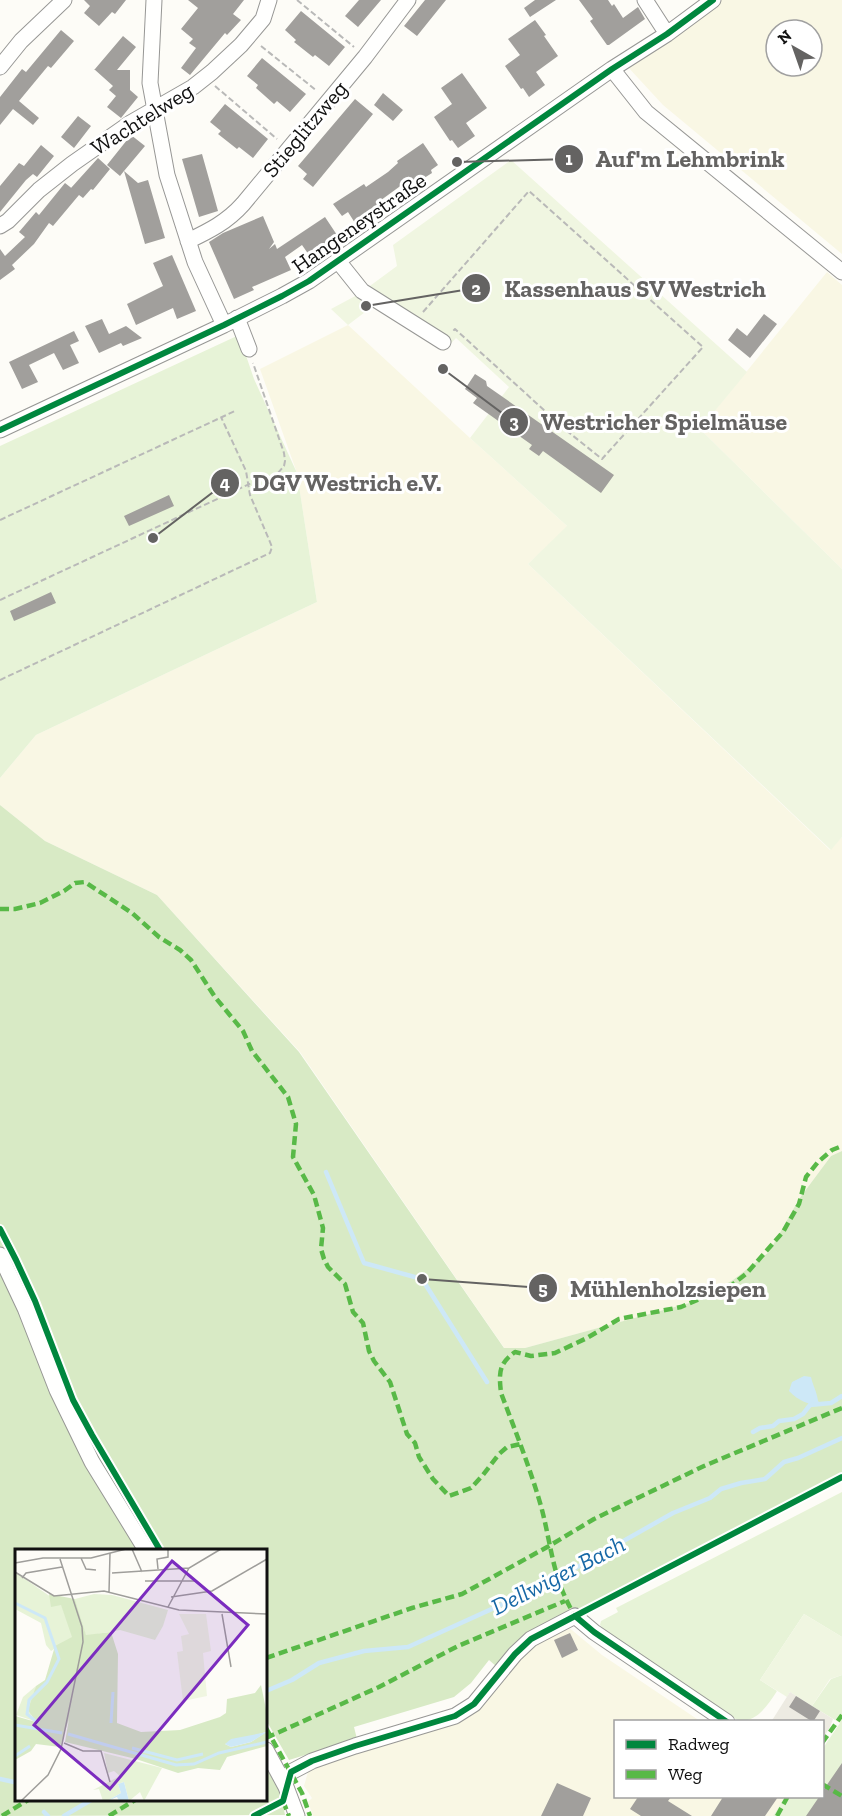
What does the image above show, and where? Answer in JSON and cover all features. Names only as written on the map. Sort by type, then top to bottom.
[{"type":"street","points":[[0,67],[21,42],[64,0]]},
{"type":"street","points":[[154,0],[150,83],[167,175],[195,262],[249,349]]},
{"type":"street","name":"Wachtelweg","points":[[0,226],[39,190],[72,164],[132,122],[193,87],[227,59],[263,19],[269,0]]},
{"type":"street","name":"Stieglitzweg","points":[[188,241],[218,227],[232,216],[365,57],[408,0]]},
{"type":"street","points":[[645,0],[667,34]]},
{"type":"street","name":"Hangeneystraße","points":[[0,430],[231,321],[309,281],[612,69],[667,34],[712,0]]},
{"type":"street","points":[[612,69],[645,112],[842,272]]},
{"type":"street","points":[[338,261],[362,291],[443,342]]},
{"type":"street","points":[[0,1255],[25,1308],[57,1390],[92,1462],[145,1549]]},
{"type":"street","points":[[291,1773],[312,1761],[355,1746],[455,1716],[474,1704],[515,1654],[531,1639],[575,1616],[594,1632],[725,1720]]},
{"type":"street","points":[[267,1752],[286,1787],[297,1816]]},
{"type":"path","points":[[297,0],[365,57]]},
{"type":"path","points":[[261,46],[328,101]]},
{"type":"path","points":[[224,94],[288,148]]},
{"type":"path","points":[[413,323],[529,191],[703,347],[602,459],[567,431],[455,329],[443,342]]},
{"type":"path","points":[[0,600],[248,485],[277,474],[285,461],[249,349]]},
{"type":"path","points":[[0,520],[235,411]]},
{"type":"path","points":[[0,680],[270,553],[272,547],[250,495],[246,471],[221,417]]},
{"type":"shaded area","points":[[713,0],[842,0],[842,254],[663,105],[627,66]]},
{"type":"shaded area","points":[[827,272],[842,285],[842,569],[700,429]]},
{"type":"shaded area","points":[[348,325],[568,527],[528,564],[830,850],[842,837],[842,1151],[831,1156],[799,1199],[769,1252],[733,1280],[694,1302],[525,1348],[505,1349],[300,1052],[157,895],[45,841],[0,805],[0,778],[36,735],[317,602],[297,473],[260,369]]},
{"type":"shaded area","points":[[567,1626],[602,1655],[699,1720],[614,1720],[614,1798],[784,1798],[773,1816],[313,1816],[308,1802],[312,1798],[304,1786],[308,1772],[322,1764],[448,1724],[528,1647]]},
{"type":"shaded area","points":[[790,1692],[833,1719],[824,1736],[824,1720],[772,1720]]},
{"type":"green space","points":[[511,160],[747,372],[700,429],[842,569],[842,837],[831,850],[528,564],[567,526],[470,438],[509,387],[456,338],[444,351],[373,306],[348,325],[331,309],[359,294],[397,266],[393,245]]},
{"type":"green space","points":[[239,335],[254,379],[297,473],[317,602],[36,735],[0,778],[0,446]]},
{"type":"green space","points":[[0,805],[45,841],[157,895],[299,1052],[504,1348],[525,1348],[693,1302],[733,1280],[769,1252],[799,1199],[831,1156],[842,1151],[842,1477],[575,1616],[497,1667],[489,1660],[471,1683],[454,1697],[354,1727],[357,1739],[289,1760],[267,1722],[267,1549],[15,1549],[15,1801],[267,1801],[267,1769],[280,1790],[285,1815],[0,1816]]},
{"type":"green space","points":[[842,1492],[842,1637],[804,1614],[760,1680],[777,1691],[766,1707],[752,1718],[737,1720],[610,1638],[600,1625],[601,1621],[618,1612],[616,1608]]},
{"type":"green space","points":[[804,1614],[842,1637],[842,1675],[830,1679],[812,1706],[790,1692],[787,1697],[760,1680]]},
{"type":"green space","points":[[842,1675],[842,1816],[773,1816],[784,1798],[824,1798],[824,1747],[840,1723],[812,1706],[831,1679]]},
{"type":"water","points":[[804,1376],[811,1377],[818,1401],[822,1405],[804,1402],[789,1391],[792,1382]]},
{"type":"building","points":[[84,0],[126,0],[115,14],[112,12],[99,26],[84,13],[90,6]]},
{"type":"building","points":[[188,0],[244,0],[233,14],[241,20],[227,35],[225,33],[190,75],[181,68],[196,48],[189,43],[193,39],[181,29],[198,8]]},
{"type":"building","points":[[359,0],[381,0],[358,27],[345,16]]},
{"type":"building","points":[[425,0],[446,0],[417,36],[404,26]]},
{"type":"building","points":[[535,0],[556,0],[530,17],[524,8]]},
{"type":"building","points":[[579,0],[608,0],[612,6],[614,4],[623,18],[638,7],[645,19],[607,45],[590,21],[593,19]]},
{"type":"building","points":[[301,11],[345,47],[329,66],[294,42],[296,40],[285,30]]},
{"type":"building","points":[[535,20],[558,56],[536,72],[545,85],[529,97],[505,66],[520,55],[508,39]]},
{"type":"building","points":[[61,30],[74,41],[51,68],[48,66],[19,101],[39,118],[33,125],[13,109],[0,125],[0,97],[22,69],[26,72]]},
{"type":"building","points":[[123,36],[136,47],[117,70],[130,70],[130,90],[138,97],[121,118],[107,107],[116,96],[109,90],[113,86],[94,69]]},
{"type":"building","points":[[262,58],[306,94],[290,112],[277,101],[274,104],[256,88],[258,85],[247,76]]},
{"type":"building","points":[[462,73],[487,108],[466,123],[475,136],[458,148],[452,140],[450,141],[434,117],[452,104],[441,88]]},
{"type":"building","points":[[383,93],[403,110],[393,121],[374,105]]},
{"type":"building","points":[[355,99],[373,114],[313,187],[303,179],[307,174],[298,166]]},
{"type":"building","points":[[225,104],[268,139],[253,158],[218,134],[221,131],[210,122]]},
{"type":"building","points":[[78,116],[91,126],[74,148],[61,137]]},
{"type":"building","points":[[131,135],[145,146],[120,176],[107,165]]},
{"type":"building","points":[[423,143],[438,165],[431,170],[432,173],[413,183],[410,180],[399,187],[377,203],[379,206],[355,223],[348,212],[342,216],[333,204],[364,184],[366,187]]},
{"type":"building","points":[[41,145],[54,156],[37,177],[33,174],[26,180],[0,212],[0,186],[19,163],[24,166]]},
{"type":"building","points":[[202,154],[218,211],[199,217],[182,159]]},
{"type":"building","points":[[98,158],[110,169],[93,190],[91,189],[83,198],[79,195],[53,226],[49,223],[34,244],[12,265],[15,269],[0,280],[0,249],[5,256],[25,237],[19,232],[36,212],[39,215],[65,183],[71,188]]},
{"type":"building","points":[[124,171],[138,183],[148,180],[165,238],[145,244]]},
{"type":"building","points":[[263,216],[274,242],[269,249],[275,244],[277,249],[325,217],[337,235],[309,255],[302,245],[285,257],[291,270],[252,287],[254,290],[234,299],[209,242],[223,233]]},
{"type":"building","points":[[172,255],[196,311],[177,319],[173,308],[136,325],[127,304],[163,286],[153,263]]},
{"type":"building","points":[[764,314],[777,324],[750,358],[728,340],[737,328],[747,336]]},
{"type":"building","points":[[102,319],[109,334],[126,326],[142,338],[123,346],[121,343],[99,353],[85,326]]},
{"type":"building","points":[[74,331],[79,341],[70,345],[79,363],[63,370],[54,353],[29,365],[38,382],[22,389],[9,362]]},
{"type":"building","points":[[475,374],[486,381],[487,386],[614,475],[601,493],[543,451],[539,456],[529,449],[532,445],[473,403],[477,398],[465,389]]},
{"type":"building","points":[[169,495],[174,506],[129,526],[124,516]]},
{"type":"building","points":[[51,592],[56,603],[14,621],[10,611]]},
{"type":"building","points":[[570,1633],[578,1650],[562,1658],[554,1640]]},
{"type":"building","points":[[796,1696],[820,1711],[814,1720],[810,1720],[789,1707]]},
{"type":"building","points":[[842,1763],[842,1816],[806,1816],[818,1798],[824,1798],[824,1789]]},
{"type":"building","points":[[557,1783],[591,1798],[583,1816],[541,1816]]},
{"type":"building","points":[[637,1798],[670,1798],[668,1801],[692,1816],[641,1816],[630,1809]]},
{"type":"building","points":[[722,1798],[777,1798],[765,1816],[711,1816]]},
{"type":"waterway","points":[[326,1172],[364,1263],[422,1279],[487,1382]]},
{"type":"waterway","points":[[753,1432],[760,1428],[773,1426],[779,1421],[794,1419],[803,1414],[810,1405],[831,1403],[842,1396]]},
{"type":"waterway","name":"Dellwiger Bach","points":[[267,1691],[292,1680],[319,1663],[364,1651],[408,1647],[549,1583],[673,1513],[710,1498],[721,1489],[765,1479],[784,1462],[842,1438]]},
{"type":"waterway","points":[[0,1779],[14,1782]]},
{"type":"waterway","name":"Dellwiger Bach","points":[[64,1816],[89,1801]]},
{"type":"waterway","points":[[44,1812],[48,1816]]},
{"type":"marked path","points":[[0,909],[15,909],[40,903],[75,883],[85,882],[132,913],[159,937],[191,960],[215,997],[243,1031],[252,1051],[288,1097],[296,1124],[293,1157],[314,1195],[323,1228],[321,1249],[324,1259],[328,1267],[345,1284],[353,1312],[363,1323],[369,1351],[390,1382],[407,1434],[415,1443],[419,1457],[433,1479],[449,1496],[471,1488],[499,1454],[507,1447],[521,1444]]},
{"type":"marked path","points":[[579,1614],[575,1616],[567,1602],[557,1575],[537,1492],[501,1393],[500,1375],[505,1361],[515,1352],[531,1356],[555,1353],[619,1319],[681,1307],[732,1285],[747,1273],[783,1232],[799,1204],[806,1177],[818,1162],[832,1150],[842,1146]]},
{"type":"marked path","points":[[267,1658],[412,1608],[462,1594],[594,1519],[704,1466],[842,1408]]},
{"type":"marked path","points":[[267,1738],[379,1687],[458,1646],[565,1601]]},
{"type":"marked path","points":[[824,1740],[842,1715]]},
{"type":"marked path","points":[[267,1730],[302,1793],[310,1816]]},
{"type":"marked path","points":[[824,1785],[842,1796]]},
{"type":"marked path","points":[[777,1816],[787,1798]]},
{"type":"marked path","points":[[2,1816],[26,1801]]},
{"type":"marked path","points":[[109,1816],[133,1801]]},
{"type":"marked path","points":[[283,1801],[289,1816]]},
{"type":"cycle path","points":[[0,430],[224,325],[309,281],[713,0]]},
{"type":"cycle path","points":[[0,1229],[35,1301],[73,1400],[159,1549]]},
{"type":"cycle path","points":[[254,1816],[283,1801],[291,1772],[312,1761],[355,1746],[455,1716],[474,1704],[515,1654],[531,1639],[842,1477]]},
{"type":"cycle path","points":[[575,1616],[594,1632],[724,1720]]},
{"type":"place","name":"Auf'm Lehmbrink","points":[[457,162]]},
{"type":"place","name":"Kassenhaus SV Westrich","points":[[366,306]]},
{"type":"place","name":"Westricher Spielmäuse","points":[[443,369]]},
{"type":"place","name":"DGV Westrich e.V.","points":[[153,538]]},
{"type":"place","name":"Mühlenholzsiepen","points":[[422,1279]]}]
